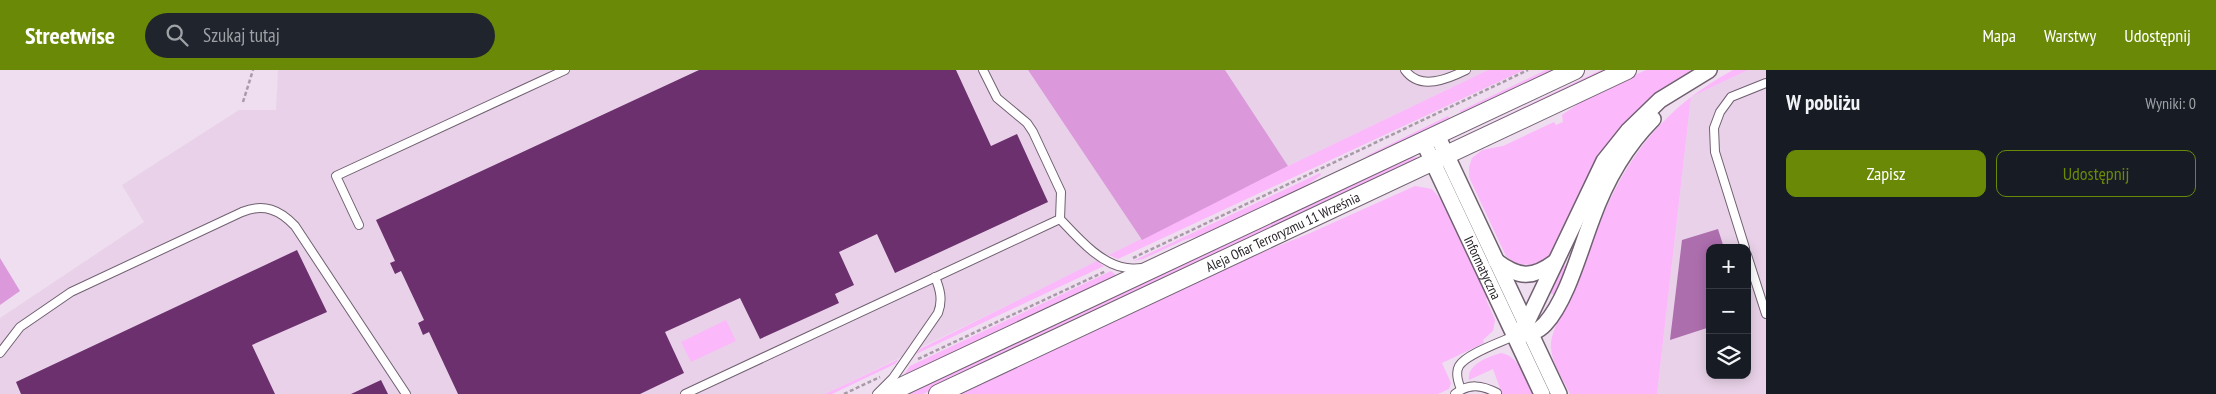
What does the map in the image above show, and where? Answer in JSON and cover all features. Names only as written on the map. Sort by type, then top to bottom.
[{"type":"street","name":"Aleja Ofiar Terroryzmu 11 Września","points":[[886,394],[1575,70]]},
{"type":"street","name":"Aleja Ofiar Terroryzmu 11 Września","points":[[938,394],[1627,70]]},
{"type":"street","points":[[1528,329],[1555,262],[1604,161],[1640,118],[1660,100],[1709,70]]},
{"type":"street","points":[[1514,336],[1528,329],[1544,326],[1552,315],[1574,268],[1601,196],[1624,155],[1677,91]]},
{"type":"street","name":"Informatyczna","points":[[1430,138],[1514,336],[1542,394]]},
{"type":"street","name":"Informatyczna","points":[[1439,158],[1495,260],[1559,394]]},
{"type":"street","points":[[1495,260],[1514,273],[1526,275],[1541,271],[1555,262]]},
{"type":"lane","points":[[359,225],[336,176],[565,70]]},
{"type":"lane","points":[[983,70],[997,98],[1027,123],[1033,132],[1061,192],[1060,219],[1097,253],[1118,265],[1126,268],[1155,268]]},
{"type":"lane","points":[[1405,70],[1424,82],[1436,82],[1466,70]]},
{"type":"lane","points":[[1744,244],[1714,152],[1714,128],[1720,112],[1731,97],[1766,83]]},
{"type":"lane","points":[[0,353],[20,327],[71,292],[242,212],[262,207],[282,214],[295,226],[406,394]]},
{"type":"lane","points":[[684,394],[1060,219]]},
{"type":"lane","points":[[1751,267],[1766,314]]},
{"type":"lane","points":[[877,394],[900,368],[941,306],[941,295],[934,278]]},
{"type":"lane","points":[[1497,393],[1480,386],[1458,392],[1459,366],[1469,357],[1514,336]]},
{"type":"path","points":[[243,102],[252,70]]},
{"type":"path","points":[[844,394],[1528,70]]},
{"type":"shaded area","points":[[278,70],[1028,70],[1142,240],[825,394],[0,394],[0,318],[144,222],[122,185],[239,110],[276,110]]},
{"type":"shaded area","points":[[1028,70],[1225,70],[1288,166],[1142,240]]},
{"type":"shaded area","points":[[1225,70],[1488,70],[1288,166]]},
{"type":"shaded area","points":[[1488,70],[1524,70],[1118,259],[1109,255],[1288,166]]},
{"type":"shaded area","points":[[1546,70],[1556,70],[1461,115],[1460,111]]},
{"type":"shaded area","points":[[1601,70],[1611,70],[1471,136],[1470,133]]},
{"type":"shaded area","points":[[1646,70],[1694,70],[1674,83],[1586,181],[1547,260],[1530,269],[1530,265],[1516,264],[1506,256],[1469,177],[1469,167],[1472,158],[1482,150],[1503,146],[1554,122],[1556,125],[1563,122],[1562,115],[1591,95]]},
{"type":"shaded area","points":[[1733,70],[1748,70],[1692,97],[1709,84]]},
{"type":"shaded area","points":[[1748,70],[1766,70],[1766,394],[1657,394],[1691,97]]},
{"type":"shaded area","points":[[1691,97],[1657,394],[1570,394],[1552,354],[1551,341],[1553,333],[1622,176],[1651,135]]},
{"type":"shaded area","points":[[1448,116],[1452,120],[1393,148],[1364,157]]},
{"type":"shaded area","points":[[1416,157],[1420,159],[923,394],[901,394],[1407,158]]},
{"type":"shaded area","points":[[1320,173],[1321,175],[1299,191],[1211,233],[1184,240],[1143,259],[1133,261]]},
{"type":"shaded area","points":[[1415,186],[1432,189],[1443,202],[1488,298],[1486,299],[1495,320],[1493,331],[1483,340],[1484,343],[1442,363],[1451,383],[1449,389],[1438,394],[957,394],[1238,262],[1308,234]]},
{"type":"shaded area","points":[[1718,229],[1723,244],[1706,244],[1706,328],[1670,340],[1682,240]]},
{"type":"shaded area","points":[[0,258],[20,291],[0,305]]},
{"type":"shaded area","points":[[1097,261],[1104,266],[916,354],[920,349]]},
{"type":"shaded area","points":[[1563,264],[1568,268],[1556,296],[1548,292]]},
{"type":"shaded area","points":[[1111,271],[1117,276],[902,378],[910,366]]},
{"type":"shaded area","points":[[726,320],[736,341],[691,362],[681,342]]},
{"type":"shaded area","points":[[1501,353],[1508,355],[1517,363],[1533,394],[1502,394],[1493,369],[1469,380],[1469,374],[1475,365]]},
{"type":"shaded area","points":[[899,359],[895,364],[832,394],[825,394]]},
{"type":"building","points":[[699,70],[956,70],[991,146],[1017,134],[1048,202],[895,273],[877,234],[839,252],[854,285],[835,294],[839,303],[760,339],[740,298],[665,332],[684,373],[640,394],[458,394],[429,332],[423,335],[418,323],[424,320],[401,271],[395,274],[390,263],[395,261],[376,220]]},
{"type":"building","points":[[297,250],[327,312],[252,345],[275,394],[21,394],[16,382]]},
{"type":"building","points":[[381,380],[388,394],[351,394]]}]
